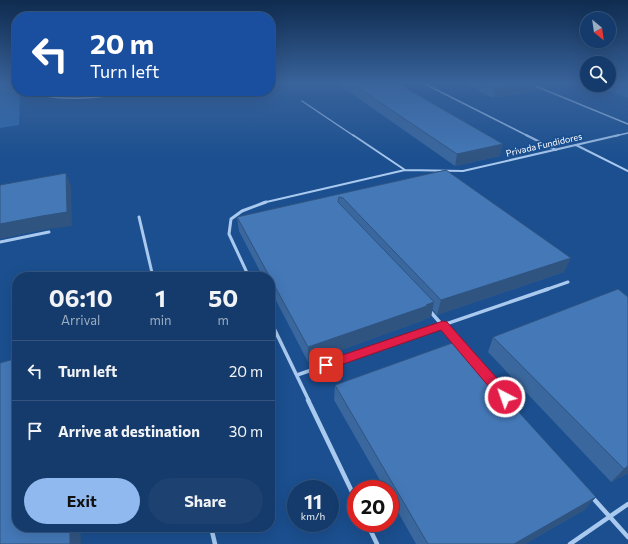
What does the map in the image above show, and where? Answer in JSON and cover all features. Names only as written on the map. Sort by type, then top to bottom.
[{"type":"lane","points":[[313,108],[404,170]]},
{"type":"lane","points":[[474,108],[556,150]]},
{"type":"lane","points":[[590,108],[628,124]]},
{"type":"lane","name":"Privada Fundidores","points":[[248,272],[229,234],[231,219],[242,211],[259,204],[404,170],[463,171],[628,133]]},
{"type":"lane","points":[[576,145],[628,171]]},
{"type":"lane","points":[[139,217],[152,272]]},
{"type":"lane","points":[[0,242],[49,232]]},
{"type":"lane","points":[[297,376],[568,282]]},
{"type":"lane","points":[[428,308],[511,403]]},
{"type":"lane","points":[[275,330],[347,481]]},
{"type":"lane","points":[[589,493],[628,537]]},
{"type":"lane","points":[[570,544],[628,504]]},
{"type":"lane","points":[[212,532],[215,544]]},
{"type":"lane","points":[[371,532],[377,544]]},
{"type":"shaded area","points":[[0,108],[19,108],[19,125],[0,128]]},
{"type":"building","points":[[389,108],[441,108],[503,144],[457,154]]},
{"type":"building","points":[[446,170],[571,258],[441,300],[343,198],[339,197],[338,202],[434,302],[426,305],[427,306],[308,347],[275,287],[275,272],[267,272],[237,217]]},
{"type":"building","points":[[66,173],[67,212],[0,224],[0,185]]},
{"type":"building","points":[[618,289],[628,297],[628,466],[624,469],[493,337]]},
{"type":"building","points":[[455,342],[596,497],[514,544],[428,544],[399,494],[399,480],[391,480],[335,385]]},
{"type":"building","points":[[12,359],[12,532],[70,532],[70,544],[0,544],[0,363]]},
{"type":"route","points":[[326,365],[443,325],[505,397]]}]
